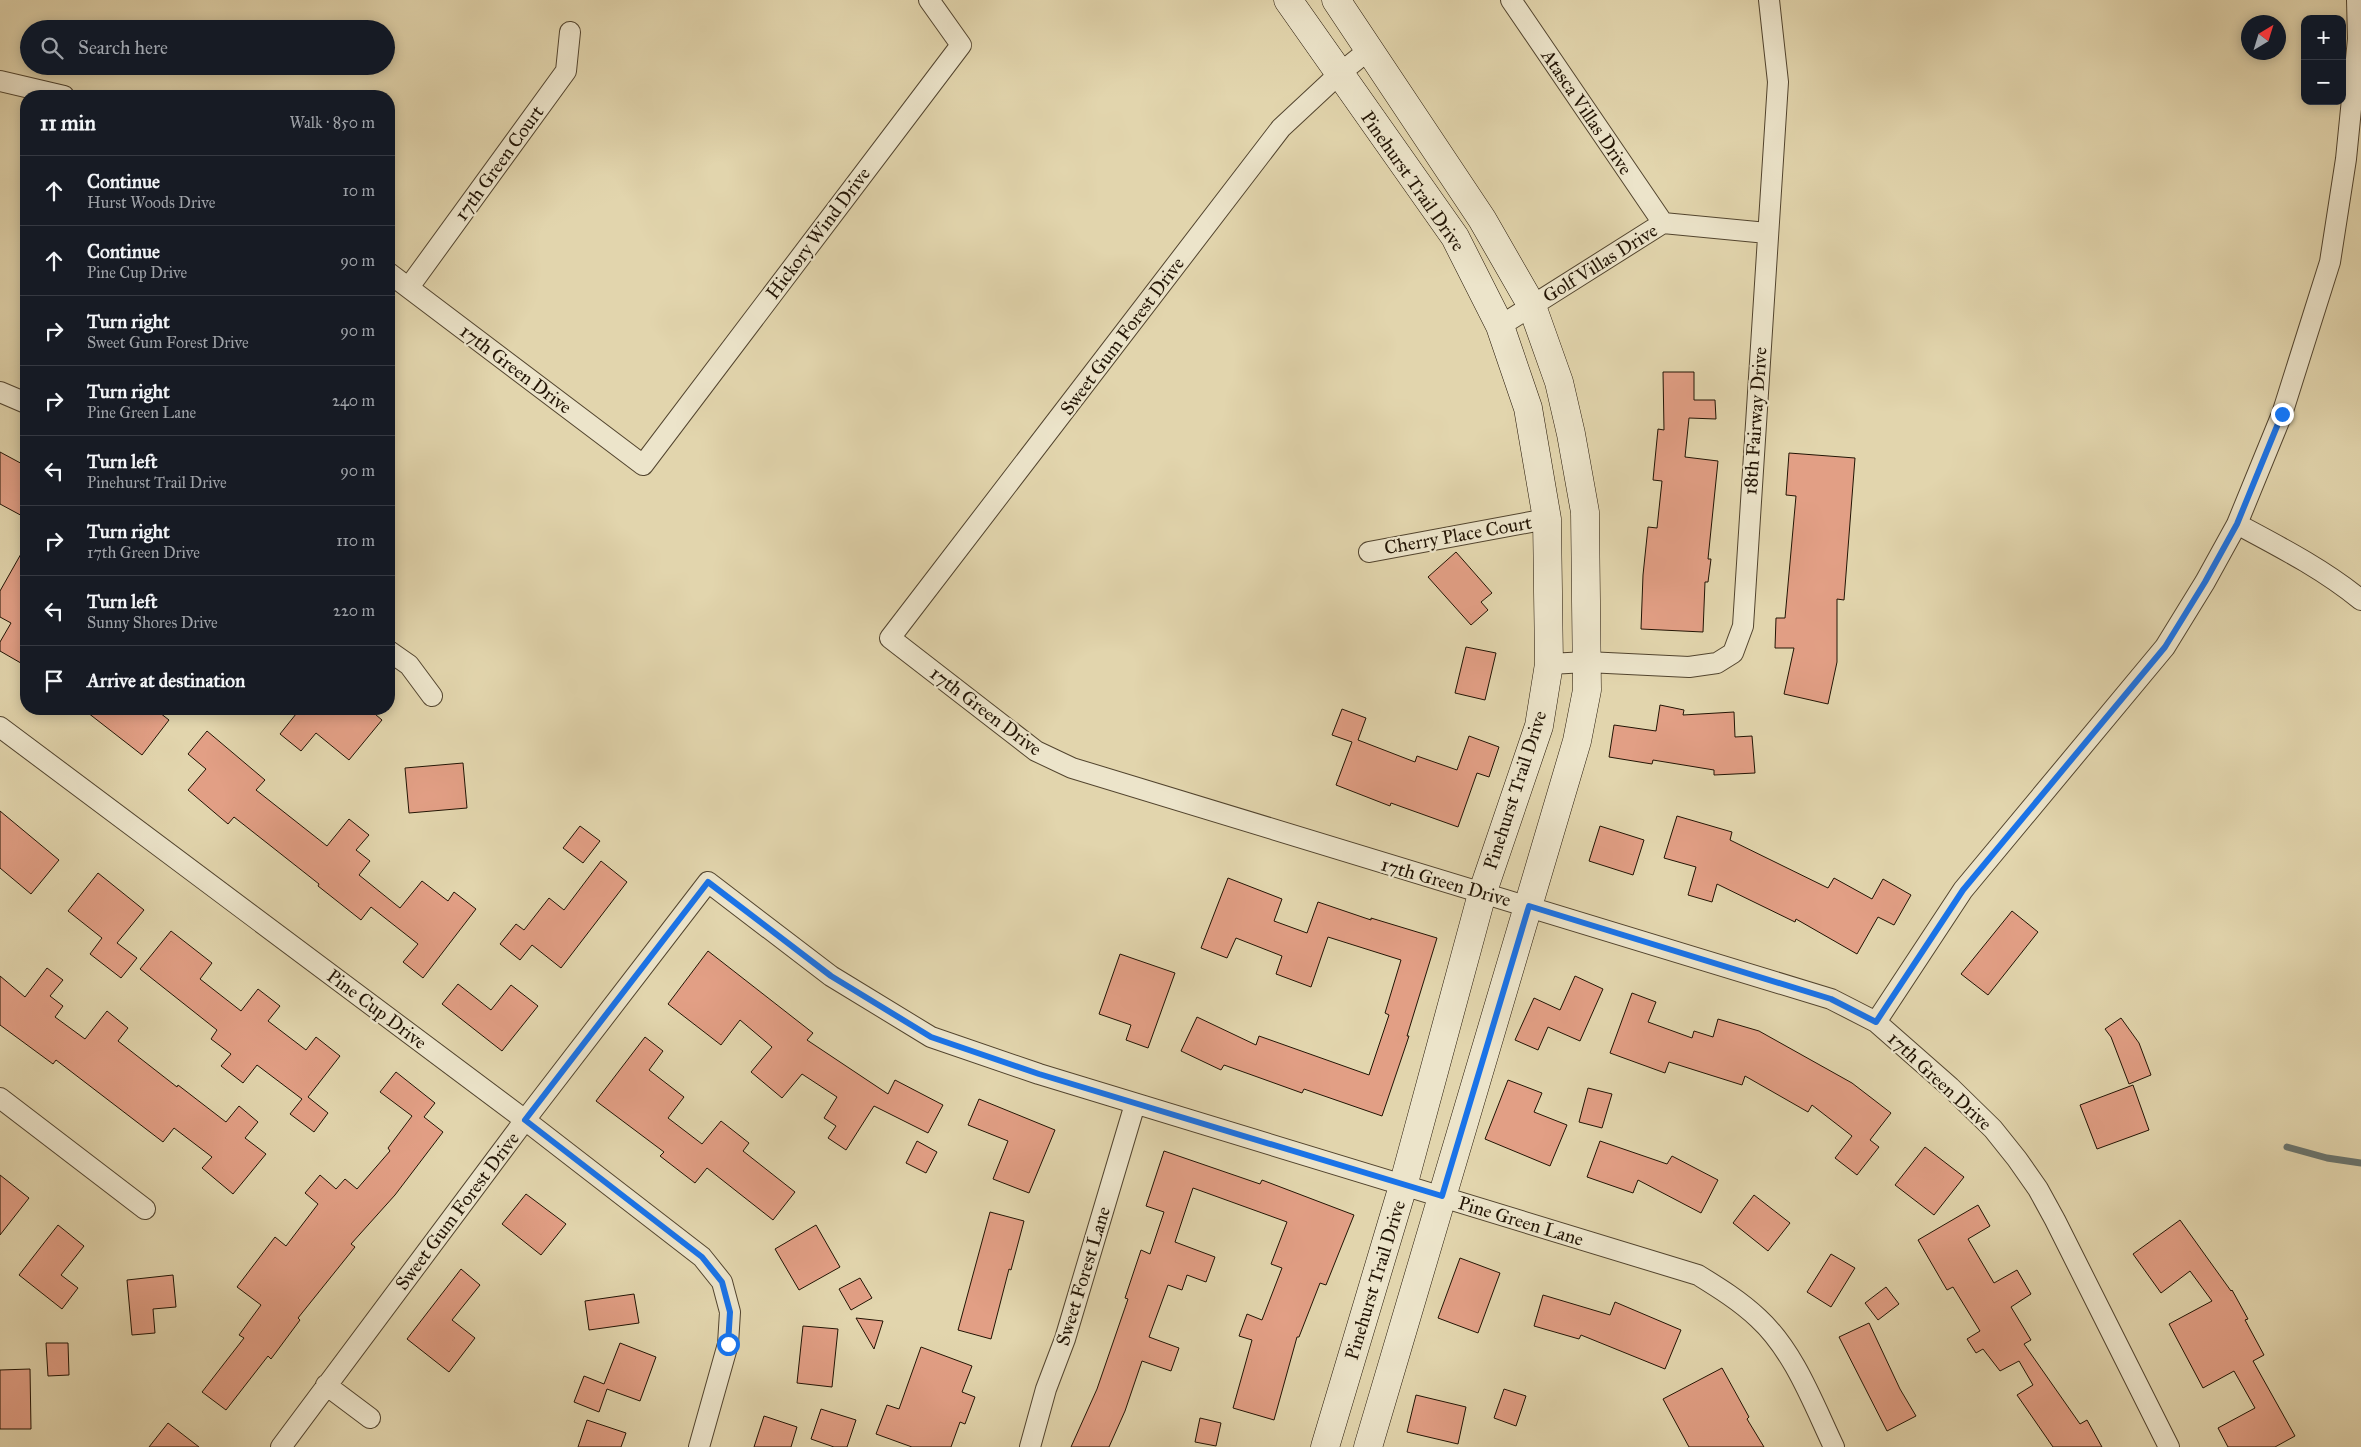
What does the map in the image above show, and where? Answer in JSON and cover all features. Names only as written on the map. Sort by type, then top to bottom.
[{"type":"street","name":"Hickory Wind Drive","points":[[643,465],[961,45],[929,0]]},
{"type":"street","name":"Pinehurst Trail Drive","points":[[1288,0],[1455,237],[1500,326],[1528,408],[1547,519],[1549,664],[1539,726],[1482,894],[1403,1186],[1325,1447]]},
{"type":"street","name":"Pinehurst Trail Drive","points":[[1336,0],[1482,219],[1532,306],[1559,382],[1572,434],[1585,512],[1588,662],[1587,690],[1577,741],[1368,1447]]},
{"type":"street","name":"Atasca Villas Drive","points":[[1512,0],[1663,224]]},
{"type":"street","name":"18th Fairway Drive","points":[[1549,664],[1588,662],[1689,668],[1717,663],[1733,653],[1742,626],[1778,82],[1769,0]]},
{"type":"street","points":[[1876,1022],[1963,890],[2165,647],[2205,582],[2237,524],[2282,414],[2330,262],[2346,159],[2358,39],[2357,0]]},
{"type":"street","name":"17th Green Court","points":[[409,287],[566,71],[570,32]]},
{"type":"street","name":"Sweet Gum Forest Drive","points":[[890,638],[1281,128],[1339,74],[1370,50]]},
{"type":"street","points":[[0,81],[38,90]]},
{"type":"street","name":"Golf Villas Drive","points":[[1500,326],[1663,224],[1767,234]]},
{"type":"street","name":"17th Green Drive","points":[[395,277],[643,465]]},
{"type":"street","points":[[0,392],[20,400]]},
{"type":"street","name":"Cherry Place Court","points":[[1369,552],[1547,519]]},
{"type":"street","points":[[2237,524],[2310,564],[2339,582],[2361,600]]},
{"type":"street","name":"17th Green Drive","points":[[890,638],[1036,750],[1072,768],[1831,999],[1876,1022],[1950,1087],[1993,1129],[2038,1189],[2168,1447]]},
{"type":"street","points":[[395,655],[409,665],[432,696]]},
{"type":"street","name":"Pine Cup Drive","points":[[0,727],[525,1120],[702,1257],[722,1282],[730,1312],[728,1344],[698,1447]]},
{"type":"street","name":"Sweet Gum Forest Drive","points":[[280,1447],[525,1120],[708,882]]},
{"type":"street","name":"Pine Green Lane","points":[[708,882],[831,976],[931,1037],[1135,1104],[1698,1275],[1758,1318],[1780,1343],[1834,1447]]},
{"type":"street","points":[[0,1098],[145,1209]]},
{"type":"street","name":"Sweet Forest Lane","points":[[1030,1447],[1046,1389],[1065,1339],[1135,1104]]},
{"type":"street","points":[[326,1385],[370,1418]]},
{"type":"building","points":[[1663,372],[1694,372],[1694,400],[1715,400],[1716,419],[1689,418],[1685,457],[1718,461],[1708,559],[1711,559],[1708,582],[1705,582],[1703,632],[1641,629],[1643,575],[1648,527],[1657,528],[1662,481],[1653,480],[1658,429],[1664,430]]},
{"type":"building","points":[[0,452],[20,463],[20,515],[0,504]]},
{"type":"building","points":[[1789,453],[1855,458],[1844,600],[1837,599],[1837,662],[1828,704],[1784,694],[1794,648],[1775,648],[1776,618],[1785,618],[1796,496],[1786,495]]},
{"type":"building","points":[[1456,552],[1492,593],[1481,602],[1488,610],[1471,625],[1428,577]]},
{"type":"building","points":[[20,556],[20,663],[0,651],[0,642],[11,623],[0,617],[0,591]]},
{"type":"building","points":[[1466,647],[1496,653],[1485,700],[1455,693]]},
{"type":"building","points":[[1660,705],[1684,710],[1683,715],[1734,712],[1735,737],[1752,736],[1755,773],[1714,775],[1714,770],[1653,760],[1652,764],[1609,757],[1614,725],[1656,731]]},
{"type":"building","points":[[1342,709],[1366,718],[1358,740],[1415,762],[1417,756],[1457,770],[1469,736],[1499,747],[1489,777],[1477,773],[1458,827],[1391,803],[1390,806],[1336,785],[1352,742],[1332,735]]},
{"type":"building","points":[[91,715],[163,715],[169,720],[142,755]]},
{"type":"building","points":[[295,715],[376,715],[382,720],[349,760],[316,733],[301,751],[280,734]]},
{"type":"building","points":[[207,731],[265,780],[256,790],[327,846],[349,819],[369,835],[356,850],[370,861],[359,875],[400,908],[422,881],[448,901],[454,892],[476,909],[423,978],[403,962],[418,944],[371,907],[361,920],[318,886],[319,884],[234,817],[228,824],[188,790],[206,769],[188,754]]},
{"type":"building","points":[[463,763],[467,808],[409,813],[405,768]]},
{"type":"building","points":[[0,811],[59,860],[31,894],[0,868]]},
{"type":"building","points":[[1677,816],[1732,832],[1730,840],[1828,888],[1834,878],[1872,899],[1883,879],[1911,895],[1894,925],[1878,917],[1857,954],[1796,919],[1795,922],[1717,884],[1712,902],[1688,895],[1696,867],[1664,858]]},
{"type":"building","points":[[580,826],[600,841],[583,863],[563,848]]},
{"type":"building","points":[[1600,826],[1644,840],[1633,875],[1589,861]]},
{"type":"building","points":[[601,861],[627,882],[561,968],[532,945],[520,960],[500,944],[516,924],[524,930],[549,898],[564,910]]},
{"type":"building","points":[[98,873],[144,910],[117,943],[137,958],[121,978],[90,954],[102,938],[68,911]]},
{"type":"building","points":[[1228,878],[1282,899],[1274,921],[1307,933],[1318,902],[1371,920],[1371,918],[1437,938],[1407,1036],[1409,1036],[1382,1116],[1304,1089],[1302,1093],[1224,1065],[1221,1070],[1181,1051],[1197,1017],[1256,1045],[1259,1036],[1369,1075],[1389,1015],[1385,1013],[1401,960],[1328,937],[1311,987],[1276,974],[1282,956],[1236,938],[1227,958],[1201,948]]},
{"type":"building","points":[[2012,911],[2038,932],[1988,995],[1961,974]]},
{"type":"building","points":[[171,931],[212,963],[200,979],[241,1011],[258,989],[280,1006],[268,1021],[306,1050],[316,1037],[340,1056],[308,1097],[328,1113],[314,1132],[290,1114],[302,1099],[257,1065],[243,1083],[221,1066],[231,1054],[211,1039],[217,1030],[140,969]]},
{"type":"building","points":[[708,951],[813,1033],[807,1040],[888,1094],[895,1080],[943,1105],[928,1133],[874,1106],[846,1150],[828,1138],[836,1126],[824,1118],[837,1097],[802,1074],[782,1098],[751,1072],[772,1047],[740,1020],[721,1045],[668,1004]]},
{"type":"building","points":[[1120,954],[1175,973],[1148,1048],[1126,1040],[1131,1025],[1099,1014]]},
{"type":"building","points":[[47,968],[63,980],[50,996],[63,1006],[55,1017],[85,1039],[107,1011],[128,1028],[118,1041],[177,1087],[178,1085],[226,1122],[239,1106],[258,1122],[245,1138],[266,1154],[233,1194],[202,1168],[212,1157],[174,1128],[163,1142],[56,1060],[53,1064],[0,1025],[0,976],[25,997]]},
{"type":"building","points":[[1575,976],[1603,989],[1580,1041],[1548,1027],[1538,1050],[1515,1040],[1534,998],[1560,1010]]},
{"type":"building","points":[[458,984],[491,1010],[511,985],[538,1006],[502,1051],[442,1004]]},
{"type":"building","points":[[1632,993],[1656,1002],[1648,1022],[1692,1038],[1694,1031],[1713,1037],[1718,1019],[1759,1031],[1852,1083],[1891,1113],[1870,1140],[1879,1147],[1857,1175],[1835,1158],[1852,1136],[1812,1105],[1808,1112],[1745,1076],[1742,1085],[1669,1062],[1665,1073],[1610,1053]]},
{"type":"building","points":[[2121,1018],[2139,1043],[2151,1075],[2129,1084],[2111,1037],[2105,1029]]},
{"type":"building","points":[[645,1037],[663,1051],[649,1070],[684,1097],[668,1118],[702,1144],[721,1121],[749,1143],[743,1151],[795,1192],[773,1220],[707,1168],[695,1183],[660,1156],[664,1152],[596,1101]]},
{"type":"building","points":[[396,1072],[435,1103],[424,1117],[443,1132],[395,1195],[351,1244],[355,1247],[298,1318],[300,1320],[271,1359],[268,1356],[226,1410],[202,1392],[244,1338],[239,1335],[261,1305],[237,1287],[275,1237],[286,1246],[318,1204],[305,1193],[320,1175],[336,1189],[345,1179],[357,1189],[390,1151],[388,1148],[412,1116],[380,1092]]},
{"type":"building","points":[[1508,1080],[1542,1093],[1534,1112],[1567,1125],[1550,1166],[1485,1139]]},
{"type":"building","points":[[2133,1085],[2149,1130],[2097,1149],[2080,1105]]},
{"type":"building","points":[[1588,1088],[1612,1094],[1602,1128],[1579,1122]]},
{"type":"building","points":[[979,1099],[1055,1130],[1029,1193],[993,1179],[1008,1141],[968,1125]]},
{"type":"building","points":[[917,1141],[937,1152],[926,1173],[906,1163]]},
{"type":"building","points":[[1600,1141],[1667,1164],[1672,1156],[1718,1180],[1701,1213],[1638,1180],[1633,1193],[1587,1177]]},
{"type":"building","points":[[1925,1147],[1964,1177],[1934,1215],[1895,1185]]},
{"type":"building","points":[[1164,1151],[1260,1184],[1262,1180],[1354,1215],[1326,1285],[1320,1283],[1299,1337],[1297,1337],[1274,1420],[1233,1408],[1252,1340],[1239,1336],[1247,1314],[1262,1320],[1282,1268],[1271,1264],[1287,1222],[1193,1188],[1175,1242],[1215,1257],[1206,1282],[1187,1275],[1182,1290],[1168,1285],[1149,1337],[1179,1348],[1171,1371],[1142,1361],[1125,1411],[1109,1447],[1071,1447],[1097,1389],[1128,1299],[1125,1298],[1141,1250],[1150,1254],[1164,1212],[1146,1206]]},
{"type":"building","points":[[0,1175],[29,1198],[0,1235]]},
{"type":"building","points":[[526,1194],[566,1224],[541,1255],[502,1224]]},
{"type":"building","points":[[1754,1195],[1790,1223],[1768,1251],[1733,1223]]},
{"type":"building","points":[[1978,1205],[1990,1226],[1968,1239],[1994,1283],[2017,1270],[2031,1294],[2011,1307],[2031,1340],[2024,1344],[2080,1424],[2087,1420],[2102,1447],[2053,1447],[2017,1395],[2033,1385],[2019,1361],[2000,1371],[1983,1349],[1976,1353],[1967,1339],[1980,1331],[1953,1287],[1947,1290],[1918,1240]]},
{"type":"building","points":[[990,1212],[1024,1221],[1011,1270],[1009,1269],[991,1339],[958,1330]]},
{"type":"building","points":[[2180,1220],[2232,1290],[2248,1319],[2245,1320],[2264,1355],[2253,1361],[2295,1436],[2275,1447],[2228,1447],[2218,1428],[2255,1408],[2234,1371],[2203,1388],[2169,1324],[2212,1301],[2190,1271],[2161,1293],[2133,1254]]},
{"type":"building","points":[[58,1225],[84,1246],[61,1275],[78,1288],[62,1309],[19,1275]]},
{"type":"building","points":[[816,1225],[840,1267],[799,1290],[775,1249]]},
{"type":"building","points":[[1831,1254],[1855,1268],[1831,1307],[1807,1292]]},
{"type":"building","points":[[1460,1258],[1500,1273],[1478,1333],[1438,1318]]},
{"type":"building","points":[[461,1269],[480,1285],[452,1320],[475,1338],[449,1372],[407,1339]]},
{"type":"building","points":[[173,1275],[176,1307],[153,1309],[155,1333],[132,1335],[127,1280]]},
{"type":"building","points":[[860,1278],[872,1298],[851,1310],[839,1289]]},
{"type":"building","points":[[1886,1287],[1899,1304],[1878,1320],[1865,1303]]},
{"type":"building","points":[[634,1294],[639,1323],[589,1330],[585,1301]]},
{"type":"building","points":[[1543,1295],[1610,1315],[1615,1302],[1681,1330],[1665,1369],[1581,1335],[1579,1339],[1534,1326]]},
{"type":"building","points":[[856,1318],[883,1321],[874,1349]]},
{"type":"building","points":[[1869,1323],[1900,1389],[1916,1416],[1887,1431],[1839,1337]]},
{"type":"building","points":[[803,1326],[838,1329],[832,1387],[797,1383]]},
{"type":"building","points":[[46,1343],[68,1343],[69,1375],[48,1376]]},
{"type":"building","points":[[620,1343],[656,1357],[640,1401],[607,1389],[599,1412],[574,1402],[584,1376],[604,1384]]},
{"type":"building","points":[[921,1347],[972,1366],[962,1392],[975,1397],[965,1424],[960,1422],[951,1447],[912,1447],[876,1434],[887,1405],[899,1409]]},
{"type":"building","points":[[1722,1368],[1749,1417],[1747,1419],[1764,1447],[1689,1447],[1663,1399]]},
{"type":"building","points":[[30,1369],[31,1429],[0,1429],[0,1370]]},
{"type":"building","points":[[1504,1389],[1526,1396],[1516,1426],[1494,1418]]},
{"type":"building","points":[[1416,1395],[1466,1407],[1458,1444],[1407,1432]]},
{"type":"building","points":[[821,1409],[856,1420],[847,1447],[834,1447],[811,1439]]},
{"type":"building","points":[[764,1416],[797,1427],[791,1447],[754,1447]]},
{"type":"building","points":[[1200,1418],[1221,1423],[1216,1446],[1195,1442]]},
{"type":"building","points":[[587,1420],[626,1433],[621,1447],[578,1447]]},
{"type":"building","points":[[168,1423],[199,1447],[149,1447]]},
{"type":"waterway","points":[[2287,1147],[2327,1158],[2361,1163]]},
{"type":"route","points":[[728,1344],[730,1312],[722,1282],[702,1257],[525,1120],[708,882],[831,976],[931,1037],[1039,1074],[1403,1186],[1442,1196],[1529,906],[1831,999],[1876,1022],[1963,890],[2059,777],[2165,647],[2205,582],[2237,524],[2282,414]]}]
